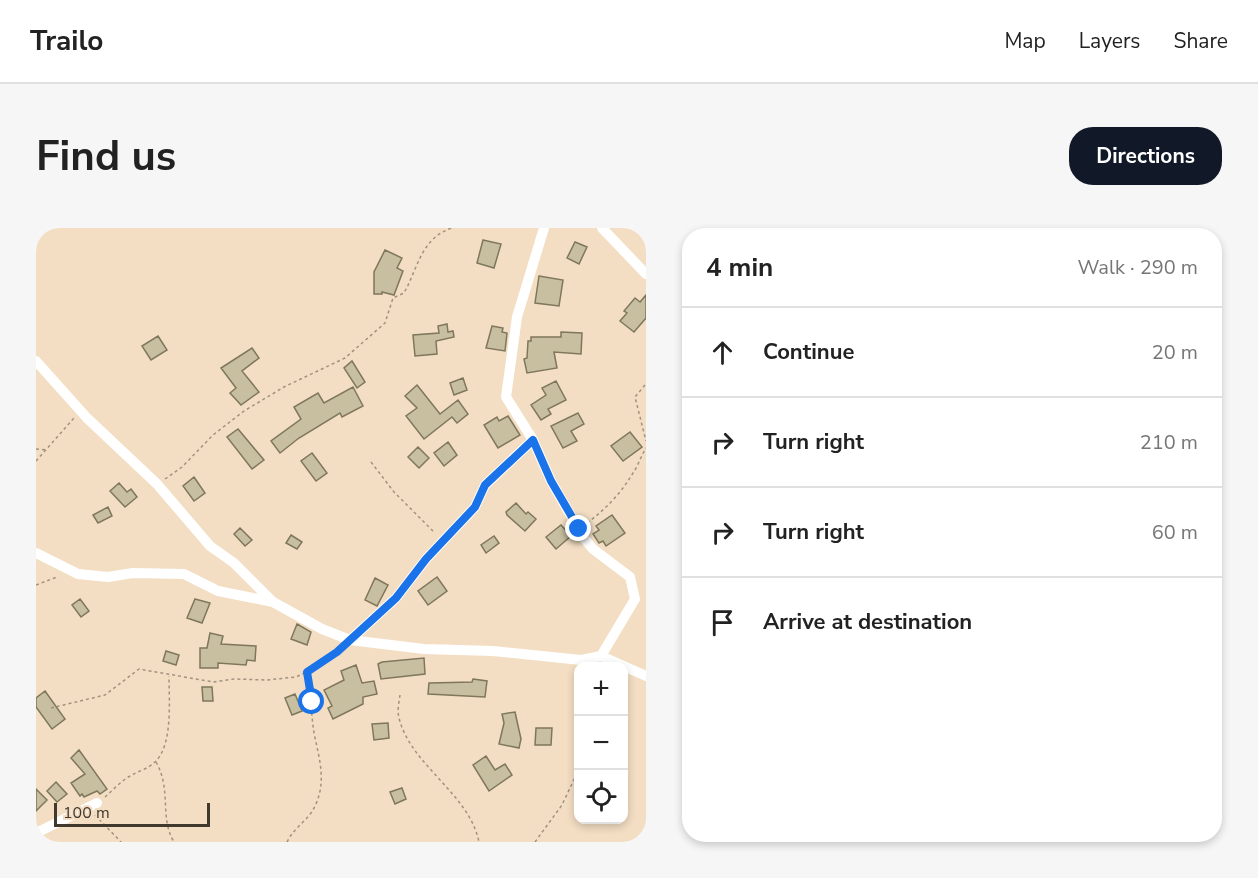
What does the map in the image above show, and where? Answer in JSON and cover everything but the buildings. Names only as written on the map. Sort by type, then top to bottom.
[{"type":"street","points":[[544,228],[517,317],[506,397],[533,440],[551,481],[579,529],[593,549],[630,577],[635,599],[601,656]]},
{"type":"street","points":[[602,228],[646,274]]},
{"type":"street","points":[[36,361],[82,412],[145,476],[157,484],[210,546],[234,563],[273,602],[322,629],[350,640],[424,649],[493,651],[581,660],[601,656],[646,675]]},
{"type":"street","points":[[350,640],[396,598],[426,559],[444,543],[475,507],[485,485],[533,440]]},
{"type":"street","points":[[36,553],[78,574],[108,577],[133,573],[184,574],[218,591],[273,602]]},
{"type":"street","points":[[36,833],[56,821],[93,806]]},
{"type":"path","points":[[157,484],[182,467],[213,435],[244,411],[284,387],[345,358],[385,323],[393,298],[404,293],[417,261],[432,239],[440,232],[452,228]]},
{"type":"path","points":[[645,385],[635,397],[646,441]]},
{"type":"path","points":[[36,461],[48,450],[66,425],[82,412]]},
{"type":"path","points":[[579,529],[605,510],[615,498],[635,471],[637,462],[646,448]]},
{"type":"path","points":[[36,449],[48,450]]},
{"type":"path","points":[[371,462],[394,492],[444,543]]},
{"type":"path","points":[[36,585],[55,577],[78,574]]},
{"type":"path","points":[[51,708],[105,695],[139,669],[213,682],[296,677],[323,663],[350,640]]},
{"type":"path","points":[[287,842],[294,828],[314,808],[321,781],[322,764],[314,730],[307,672]]},
{"type":"path","points":[[122,842],[93,806],[127,778],[156,762],[168,739],[166,726],[169,675]]},
{"type":"path","points":[[400,695],[399,719],[416,751],[462,808],[479,842]]},
{"type":"path","points":[[156,762],[165,781],[167,827],[174,842]]},
{"type":"path","points":[[535,842],[562,805],[574,781]]},
{"type":"route","points":[[312,702],[307,672],[337,652],[396,598],[426,559],[444,543],[475,507],[485,485],[533,440],[551,481],[579,529]]}]
